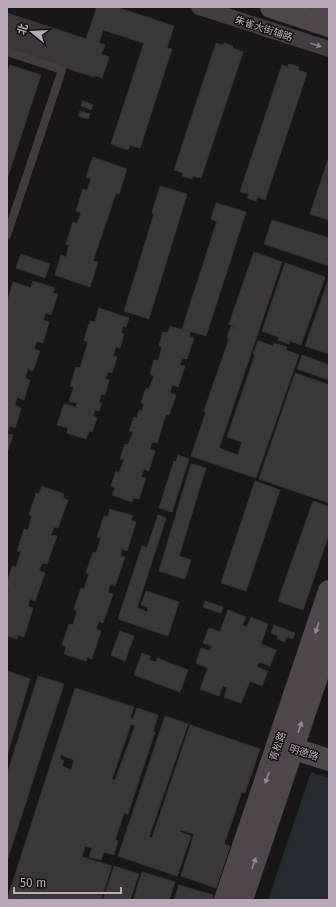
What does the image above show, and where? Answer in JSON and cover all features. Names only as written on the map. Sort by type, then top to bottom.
[{"type":"main road","points":[[271,7],[329,26]]},
{"type":"main road","points":[[322,7],[329,9]]},
{"type":"main road","name":"青松路","points":[[242,900],[329,591]]},
{"type":"main road","name":"青松路","points":[[225,900],[329,641]]},
{"type":"main road","name":"明德路","points":[[286,746],[329,760]]},
{"type":"street","name":"朱雀大街辅路","points":[[199,7],[329,49]]},
{"type":"lane","points":[[7,52],[62,70],[7,235]]},
{"type":"shaded area","points":[[311,772],[329,778],[329,900],[268,900]]},
{"type":"building","points":[[97,7],[116,7],[174,26],[167,48],[172,49],[140,148],[130,145],[128,150],[111,144],[144,43],[103,30],[99,43],[105,45],[101,54],[109,57],[102,78],[94,75],[94,77],[7,49],[7,13],[86,39]]},
{"type":"building","points":[[216,43],[223,45],[224,43],[233,46],[232,48],[243,52],[201,178],[193,176],[192,179],[182,176],[183,173],[174,170]]},
{"type":"building","points":[[289,64],[299,67],[298,70],[307,73],[265,200],[258,197],[256,201],[247,198],[249,194],[240,192],[282,65],[288,67]]},
{"type":"building","points":[[10,65],[41,75],[7,179],[7,71]]},
{"type":"building","points":[[83,101],[93,105],[91,110],[81,106]]},
{"type":"building","points":[[80,111],[90,114],[88,119],[78,116]]},
{"type":"building","points":[[93,157],[127,169],[119,194],[116,193],[93,261],[98,262],[90,287],[55,275],[61,255],[66,257],[69,245],[66,244],[73,222],[77,224],[81,213],[76,211],[83,189],[87,190],[91,179],[86,177]]},
{"type":"building","points":[[329,157],[329,220],[310,214]]},
{"type":"building","points":[[160,186],[187,194],[149,319],[124,311],[154,214],[152,213]]},
{"type":"building","points":[[216,203],[246,212],[206,336],[182,329],[217,221],[211,219]]},
{"type":"building","points":[[272,220],[329,238],[329,266],[264,244]]},
{"type":"building","points":[[254,252],[282,262],[219,448],[238,455],[242,442],[227,437],[255,355],[253,354],[258,341],[273,346],[274,343],[287,347],[286,350],[299,355],[256,478],[191,456],[206,412],[204,411],[229,339],[227,338],[231,326],[238,329],[229,324]]},
{"type":"building","points":[[21,254],[50,264],[45,278],[16,268]]},
{"type":"building","points":[[285,263],[325,277],[301,345],[290,341],[289,344],[278,340],[279,337],[262,331]]},
{"type":"building","points":[[329,278],[329,354],[305,346]]},
{"type":"building","points":[[33,281],[55,288],[53,293],[58,294],[51,315],[46,313],[43,320],[49,322],[43,343],[37,341],[34,349],[40,351],[33,371],[28,369],[25,378],[30,380],[24,400],[17,397],[15,405],[21,408],[15,428],[10,426],[7,434],[7,302],[13,282],[31,288]]},
{"type":"building","points":[[99,308],[129,318],[126,327],[123,326],[121,333],[124,334],[120,348],[116,347],[113,356],[117,357],[112,373],[108,372],[105,379],[109,380],[105,395],[101,394],[99,402],[102,403],[99,411],[95,410],[93,416],[97,418],[92,432],[89,431],[86,439],[67,433],[68,428],[57,425],[64,404],[76,407],[77,403],[69,401],[74,387],[70,386],[76,367],[80,368],[88,342],[84,340],[90,321],[95,322]]},
{"type":"building","points":[[170,326],[190,332],[189,336],[194,338],[187,359],[182,358],[180,365],[185,366],[178,387],[172,385],[170,393],[176,395],[169,415],[166,414],[157,443],[152,442],[150,449],[155,451],[149,471],[144,469],[141,477],[146,478],[139,499],[134,498],[132,502],[112,495],[115,488],[111,486],[116,471],[119,473],[124,460],[120,459],[125,444],[128,445],[133,432],[129,431],[134,417],[137,418],[139,410],[142,411],[144,404],[141,403],[146,388],[149,389],[154,376],[150,374],[154,360],[158,361],[162,347],[159,346],[163,332],[168,333]]},
{"type":"building","points":[[302,355],[329,365],[329,380],[297,369]]},
{"type":"building","points":[[295,373],[329,385],[329,503],[259,479]]},
{"type":"building","points":[[7,434],[13,435],[7,453]]},
{"type":"building","points":[[178,455],[189,459],[172,512],[159,508],[174,461],[176,462]]},
{"type":"building","points":[[191,464],[206,468],[179,556],[191,560],[185,579],[159,571]]},
{"type":"building","points":[[255,481],[280,490],[246,591],[221,583]]},
{"type":"building","points":[[42,486],[64,494],[63,498],[68,500],[58,528],[54,527],[51,535],[57,536],[47,564],[42,563],[39,571],[45,573],[35,601],[30,599],[28,606],[33,608],[24,637],[18,635],[17,639],[7,636],[7,595],[9,589],[7,589],[7,582],[12,566],[16,567],[21,552],[17,551],[24,529],[28,530],[32,516],[29,515],[36,493],[39,494]]},
{"type":"building","points":[[313,501],[329,507],[329,534],[303,610],[278,601]]},
{"type":"building","points":[[110,509],[133,516],[131,520],[136,522],[127,551],[122,549],[120,556],[125,557],[115,586],[110,584],[108,593],[113,594],[103,623],[99,621],[96,629],[101,631],[92,659],[87,657],[86,661],[64,654],[66,647],[62,645],[69,624],[73,625],[77,611],[74,609],[81,588],[84,589],[89,574],[86,573],[93,552],[96,553],[101,538],[97,537],[104,516],[108,517]]},
{"type":"building","points":[[158,515],[166,518],[137,608],[147,612],[148,607],[141,605],[146,591],[179,602],[168,636],[118,619],[142,546],[147,548]]},
{"type":"building","points":[[205,601],[223,607],[221,613],[203,607]]},
{"type":"building","points":[[228,610],[246,617],[242,625],[247,627],[251,617],[268,624],[261,644],[276,650],[270,666],[259,662],[257,667],[268,671],[262,686],[250,681],[241,703],[224,697],[227,687],[223,686],[219,696],[200,689],[208,668],[196,663],[201,648],[210,651],[212,646],[203,643],[209,628],[220,632]]},
{"type":"building","points":[[274,625],[295,633],[293,639],[286,637],[285,642],[277,639],[278,636],[271,633]]},
{"type":"building","points":[[120,631],[134,636],[125,661],[111,655]]},
{"type":"building","points":[[142,653],[150,656],[149,660],[156,662],[157,658],[188,670],[180,692],[134,675]]},
{"type":"building","points":[[7,671],[30,679],[7,756]]},
{"type":"building","points":[[38,676],[64,684],[7,861],[7,774]]},
{"type":"building","points":[[75,688],[134,707],[130,718],[133,719],[137,708],[158,715],[153,732],[155,732],[128,814],[124,813],[115,840],[118,841],[114,855],[104,852],[101,860],[89,857],[92,848],[85,846],[82,857],[112,866],[101,900],[7,900]],"holes":[[[131,724],[135,726],[115,780],[112,779]],[[61,755],[74,760],[71,770],[62,766],[64,761],[60,759]]]},
{"type":"building","points":[[165,716],[188,724],[149,837],[152,838],[190,725],[260,749],[245,793],[242,792],[224,844],[230,846],[216,888],[181,876],[194,834],[181,830],[180,832],[191,836],[177,876],[118,856]]},
{"type":"building","points":[[114,866],[139,874],[130,900],[103,900]]},
{"type":"building","points":[[142,872],[175,882],[169,900],[133,900]]},
{"type":"building","points":[[179,885],[213,895],[212,900],[174,900]]}]
